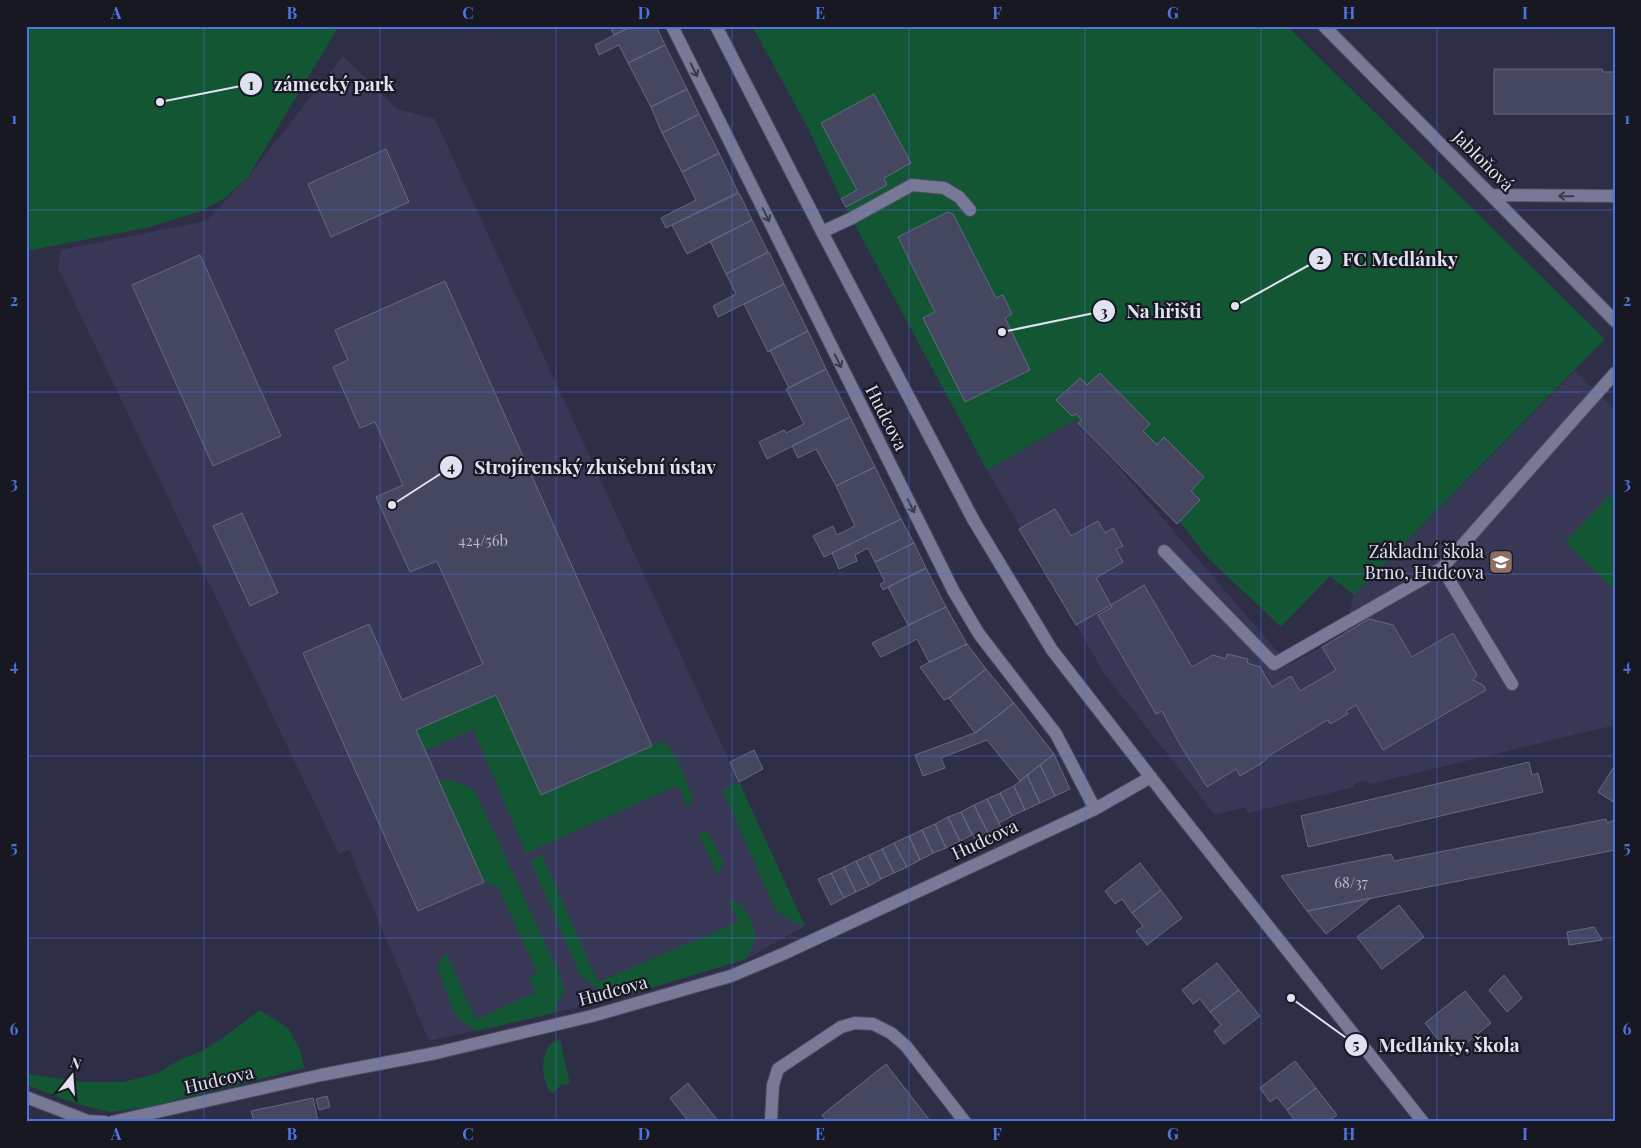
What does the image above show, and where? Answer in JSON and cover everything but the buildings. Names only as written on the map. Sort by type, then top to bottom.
[{"type":"street","name":"Hudcova","points":[[672,26],[954,592],[980,634],[1056,734],[1095,809]]},
{"type":"street","name":"Hudcova","points":[[716,26],[974,521],[1052,650],[1423,1122]]},
{"type":"street","name":"Jabloňová","points":[[1324,26],[1615,321]]},
{"type":"street","points":[[822,232],[912,186],[944,188],[959,197],[970,210]]},
{"type":"street","points":[[1492,195],[1615,196]]},
{"type":"street","points":[[1164,551],[1274,664],[1442,568],[1615,373]]},
{"type":"street","points":[[1442,568],[1512,684]]},
{"type":"street","name":"Hudcova","points":[[112,1122],[321,1075],[460,1048],[606,1012],[724,978],[783,954],[1095,809],[1151,778]]},
{"type":"street","points":[[772,1122],[772,1085],[778,1069],[841,1027],[855,1023],[873,1024],[890,1033],[901,1042],[965,1122]]},
{"type":"street","points":[[26,1097],[88,1121],[105,1122]]},
{"type":"shaded area","points":[[343,56],[397,109],[435,119],[805,926],[746,959],[621,997],[429,1041],[349,850],[339,854],[58,268],[61,250],[206,221],[248,177]]},
{"type":"shaded area","name":"Základní škola Brno, Hudcova","points":[[1575,371],[1615,410],[1615,725],[1371,784],[1365,781],[1354,784],[1355,787],[1248,813],[1245,807],[1215,815],[1104,673],[987,470],[1075,420],[1123,472],[1289,665],[1344,634],[1354,595]]},
{"type":"green space","points":[[26,26],[339,26],[248,177],[225,198],[199,212],[146,228],[26,251]]},
{"type":"green space","points":[[752,26],[1287,26],[1605,339],[1354,595],[1330,576],[1281,627],[1207,557],[1180,522],[1177,524],[1075,420],[987,470],[841,199],[807,126]]},
{"type":"green space","points":[[1615,490],[1615,591],[1565,542]]},
{"type":"green space","points":[[496,695],[541,795],[663,741],[668,745],[680,765],[691,793],[691,802],[687,806],[678,785],[526,853],[473,729],[425,751],[416,730]]},
{"type":"green space","points":[[439,780],[468,786],[476,793],[562,980],[564,990],[554,1013],[476,1031],[462,1021],[452,1009],[437,967],[446,953],[476,1019],[536,992],[529,977],[537,973],[498,887],[484,882]]},
{"type":"green space","points":[[739,782],[805,926],[791,921],[775,909],[722,789]]},
{"type":"green space","points":[[706,832],[710,836],[723,862],[717,875],[699,833]]},
{"type":"green space","points":[[542,855],[598,982],[738,922],[729,901],[739,904],[750,919],[755,936],[752,948],[746,959],[621,997],[604,992],[580,975],[530,860]]},
{"type":"green space","points":[[260,1010],[288,1028],[300,1050],[304,1068],[148,1107],[110,1112],[77,1104],[26,1085],[26,1074],[86,1082],[123,1082],[158,1073],[181,1059],[202,1051]]},
{"type":"green space","points":[[560,1039],[570,1084],[561,1085],[552,1094],[544,1077],[543,1063],[550,1045]]},
{"type":"place","name":"zámecký park","points":[[160,102]]},
{"type":"place","name":"FC Medlánky","points":[[1235,306]]},
{"type":"place","name":"Na hřišti","points":[[1002,332]]},
{"type":"place","name":"Strojírenský zkušební ústav","points":[[392,505]]},
{"type":"place","name":"Základní škola Brno, Hudcova","points":[[1501,562]]},
{"type":"place","name":"Medlánky, škola","points":[[1291,998]]}]
